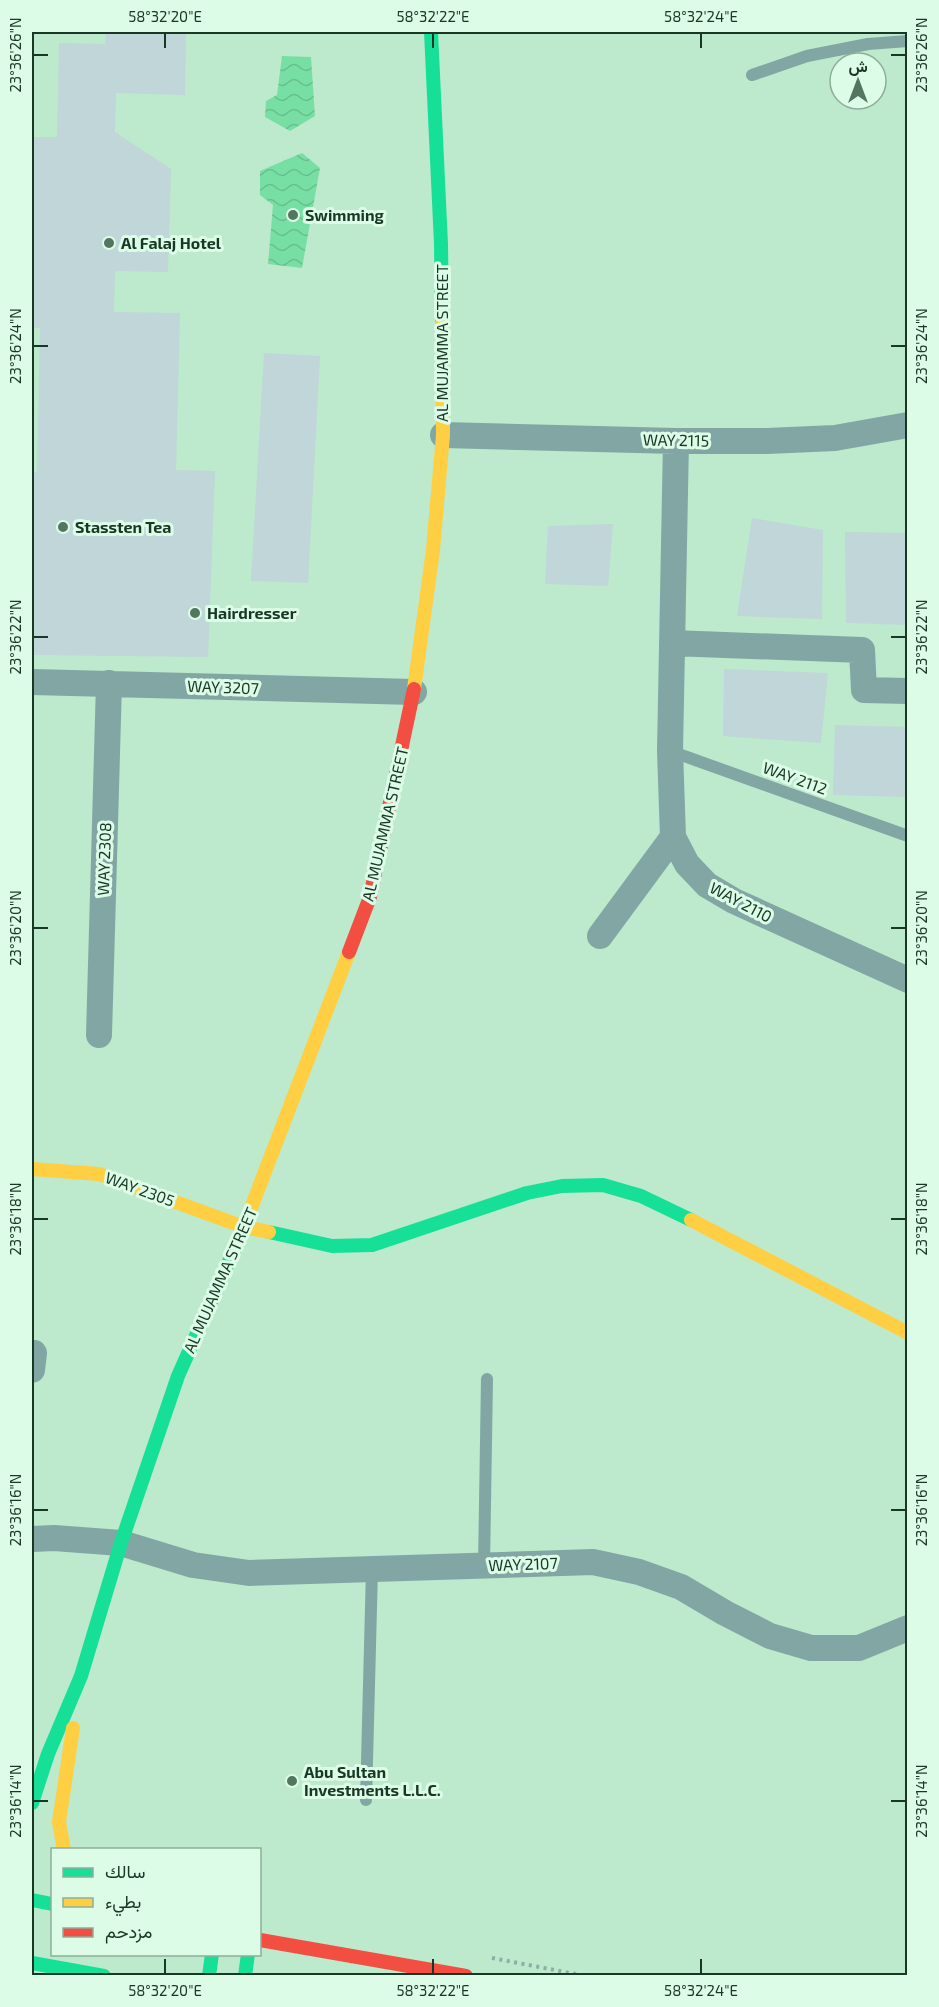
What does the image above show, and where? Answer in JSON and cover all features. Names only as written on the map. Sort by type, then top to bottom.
[{"type":"street","name":"AL MUJAMMA STREET","points":[[32,1803],[48,1754],[81,1676],[121,1543],[178,1376],[244,1227],[370,897],[414,692],[433,550],[442,435],[441,244],[431,32]]},
{"type":"street","name":"WAY 2115","points":[[442,435],[767,441],[836,438],[908,425]]},
{"type":"street","name":"WAY 2110","points":[[676,441],[670,750],[673,837],[687,864],[707,885],[734,901],[908,980]]},
{"type":"street","points":[[672,643],[862,650],[864,690],[908,691]]},
{"type":"street","name":"WAY 3207","points":[[32,682],[414,692]]},
{"type":"street","name":"WAY 2308","points":[[99,1035],[109,683]]},
{"type":"street","points":[[600,936],[673,837]]},
{"type":"street","name":"WAY 2305","points":[[32,1169],[99,1174],[244,1227]]},
{"type":"street","points":[[244,1227],[332,1246],[372,1245],[527,1193],[562,1186],[603,1185],[641,1196],[705,1227],[908,1333]]},
{"type":"street","name":"WAY 2107","points":[[32,1539],[54,1538],[121,1543],[194,1565],[249,1573],[593,1562],[639,1572],[681,1587],[770,1636],[811,1648],[859,1648],[908,1628]]},
{"type":"street","name":"AL MUJAMMA STREET","points":[[64,1848],[59,1822],[81,1676]]},
{"type":"street","points":[[32,1900],[51,1904]]},
{"type":"street","points":[[261,1940],[466,1976]]},
{"type":"street","points":[[209,1976],[213,1956]]},
{"type":"street","points":[[245,1976],[248,1956]]},
{"type":"street","points":[[32,1963],[104,1976]]},
{"type":"lane","points":[[752,75],[807,56],[868,44],[908,41]]},
{"type":"lane","name":"WAY 2112","points":[[670,750],[908,836]]},
{"type":"lane","points":[[484,1566],[487,1378]]},
{"type":"lane","points":[[366,1800],[372,1569]]},
{"type":"water","points":[[282,56],[311,57],[315,116],[290,131],[265,117],[266,101],[277,95]]},
{"type":"water","points":[[302,153],[320,168],[302,268],[268,264],[273,205],[260,195],[260,171]]},
{"type":"building","points":[[106,32],[186,32],[185,95],[116,93],[115,132],[171,169],[168,272],[115,271],[114,312],[180,313],[176,470],[215,471],[208,657],[32,655],[32,472],[37,472],[40,328],[32,328],[32,137],[57,137],[59,43],[105,44]]},
{"type":"building","points":[[264,353],[320,356],[308,583],[251,581]]},
{"type":"building","points":[[752,518],[823,530],[822,619],[737,616]]},
{"type":"building","points":[[613,524],[608,586],[545,584],[548,526]]},
{"type":"building","points":[[845,532],[908,533],[908,625],[846,623]]},
{"type":"building","points":[[724,669],[828,673],[821,743],[723,736]]},
{"type":"building","points":[[835,725],[908,727],[908,797],[833,795]]},
{"type":"traffic: fast","points":[[431,32],[441,244],[442,323]]},
{"type":"traffic: fast","points":[[269,1232],[332,1246],[372,1245],[527,1193],[562,1186],[603,1185],[641,1196],[691,1220]]},
{"type":"traffic: fast","points":[[32,1803],[48,1754],[81,1676],[121,1543],[178,1376],[240,1237]]},
{"type":"traffic: fast","points":[[32,1900],[51,1904]]},
{"type":"traffic: fast","points":[[209,1976],[212,1956]]},
{"type":"traffic: fast","points":[[245,1976],[248,1956]]},
{"type":"traffic: fast","points":[[32,1963],[104,1976]]},
{"type":"traffic: slow","points":[[414,689],[433,550],[443,435],[442,323]]},
{"type":"traffic: slow","points":[[240,1237],[349,952]]},
{"type":"traffic: slow","points":[[32,1169],[99,1174],[244,1227],[269,1232]]},
{"type":"traffic: slow","points":[[691,1220],[908,1333]]},
{"type":"traffic: slow","points":[[64,1848],[59,1822],[73,1728]]},
{"type":"traffic: jam","points":[[349,952],[370,897],[414,689]]},
{"type":"traffic: jam","points":[[261,1940],[466,1976]]},
{"type":"place","name":"Swimming","points":[[293,215]]},
{"type":"place","name":"Al Falaj Hotel","points":[[109,243]]},
{"type":"place","name":"Stassten Tea","points":[[63,527]]},
{"type":"place","name":"Hairdresser","points":[[195,613]]},
{"type":"place","name":"Abu Sultan Investments L.L.C.","points":[[292,1781]]}]
